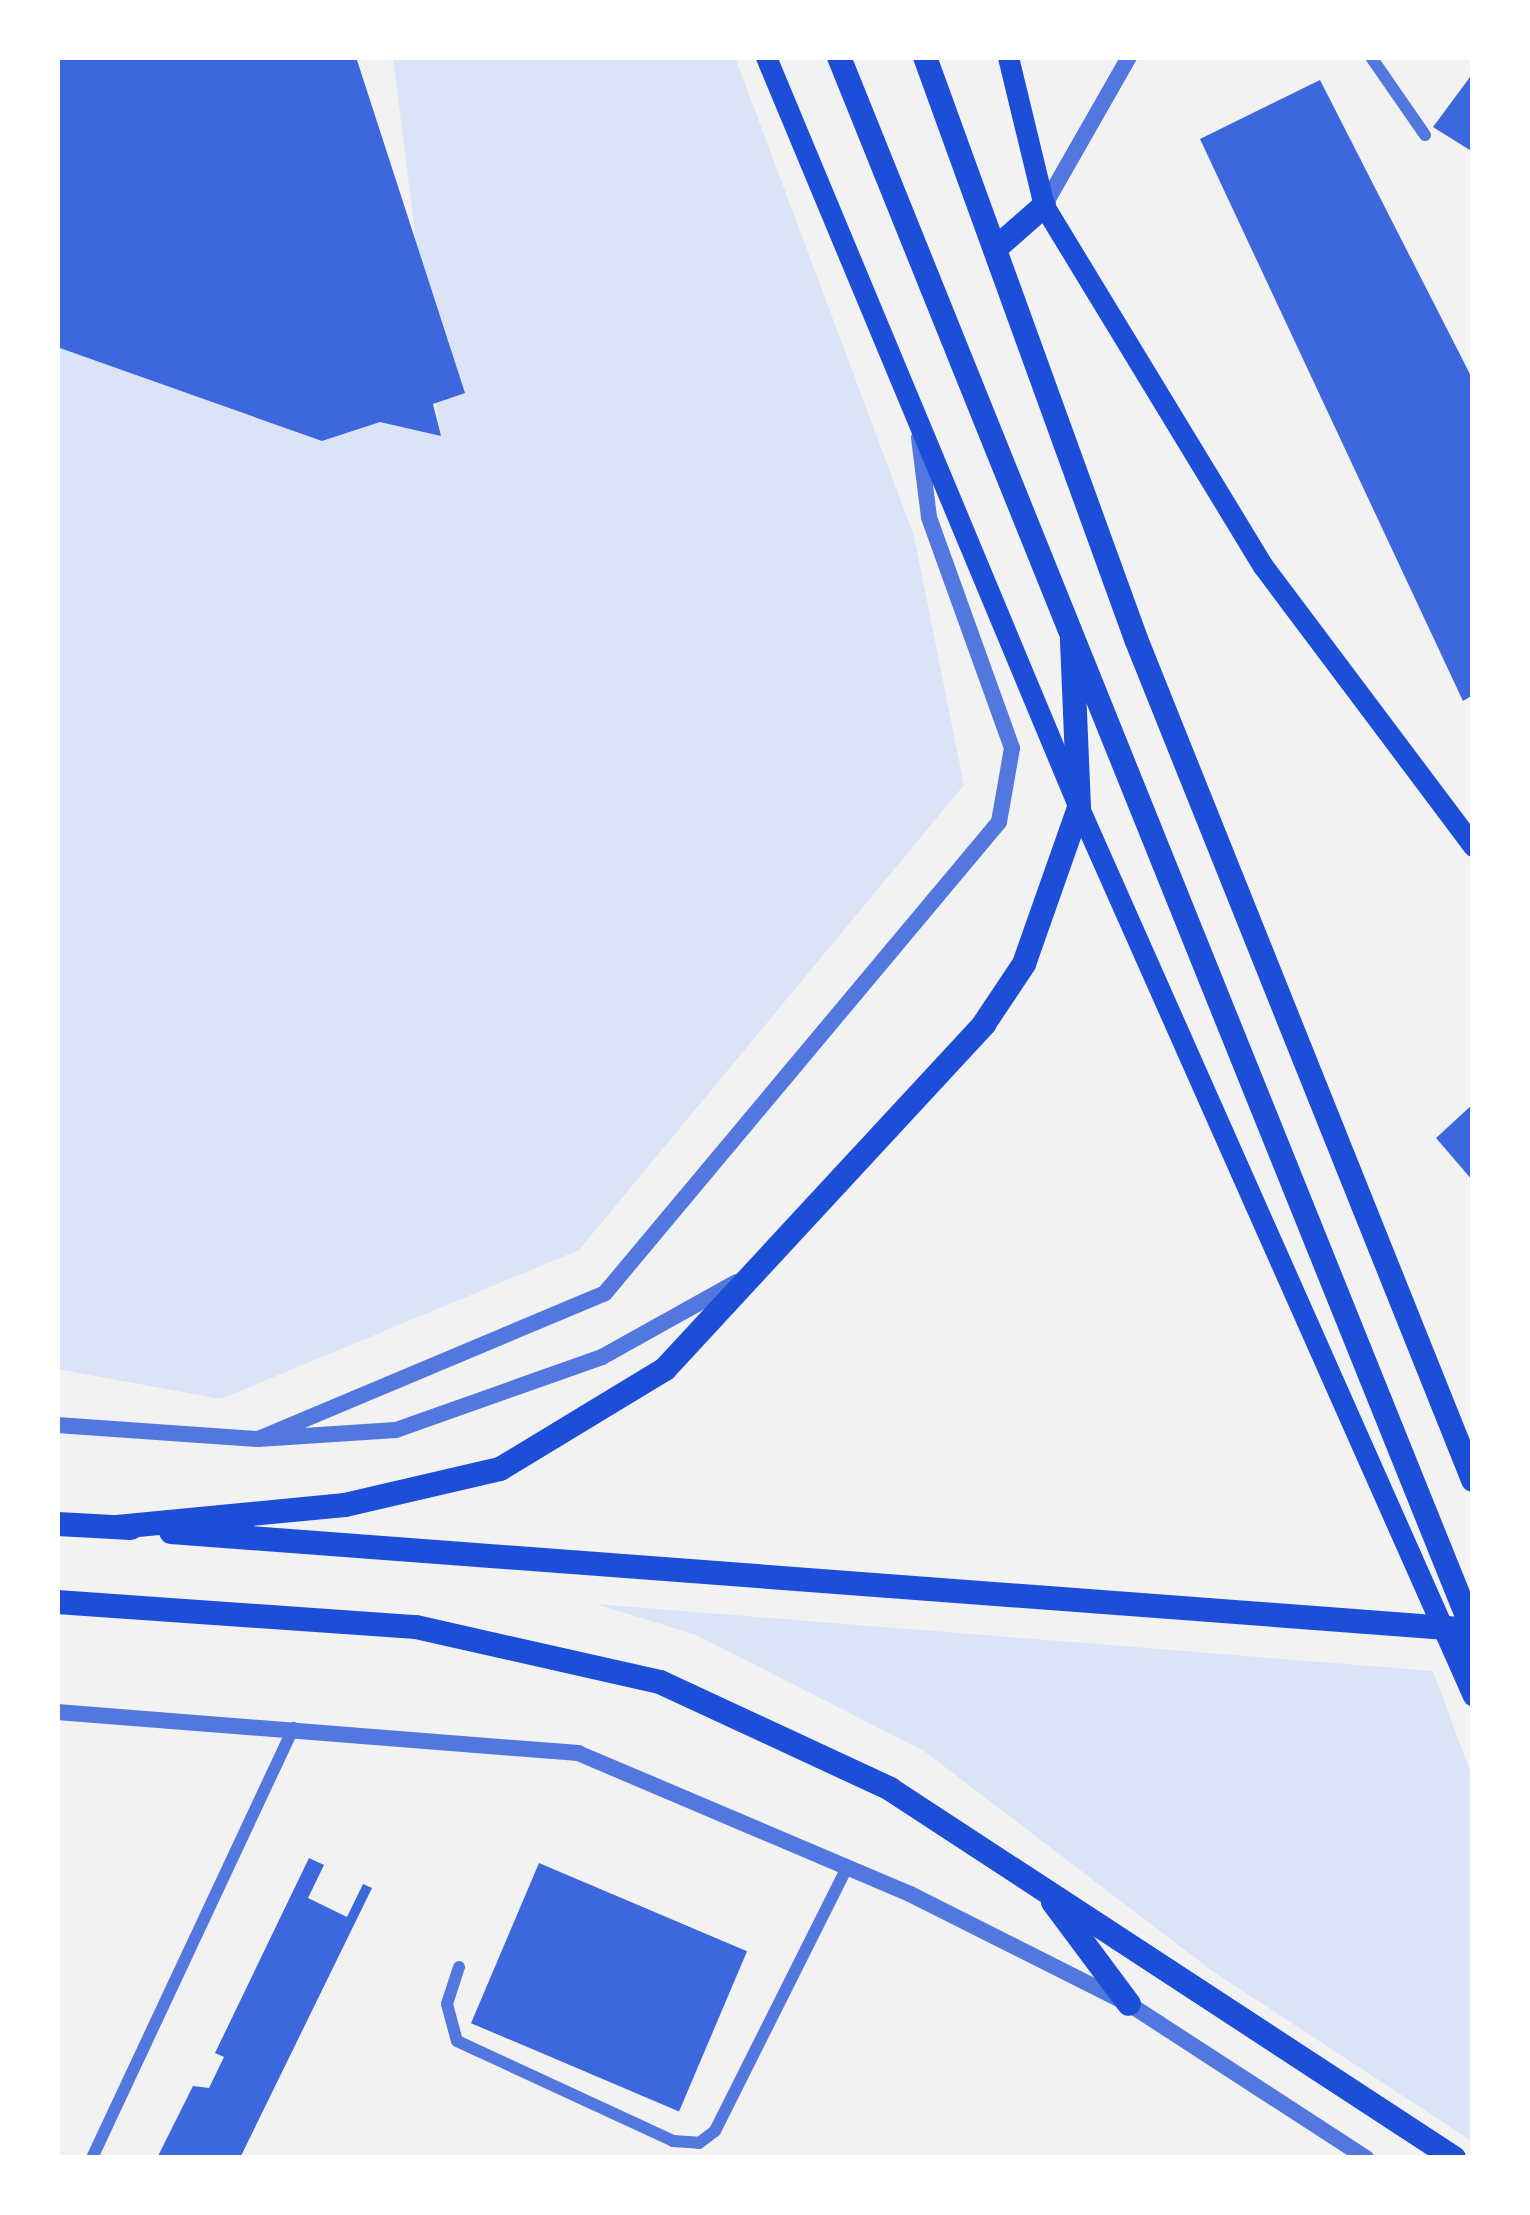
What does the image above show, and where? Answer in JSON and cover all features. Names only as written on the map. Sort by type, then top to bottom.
[{"type":"highway","points":[[57,1523],[1473,1631],[839,57]]},
{"type":"highway","points":[[925,57],[1136,639],[1473,1480]]},
{"type":"highway","points":[[996,248],[1044,206]]},
{"type":"highway","points":[[117,1527],[345,1505],[500,1469],[665,1369],[984,1024],[1049,908],[1079,808],[1072,639]]},
{"type":"highway","points":[[57,1602],[416,1627],[568,1656],[660,1682],[807,1749],[1041,1886],[1454,2158]]},
{"type":"highway","points":[[1041,1886],[1129,2004]]},
{"type":"main road","points":[[766,57],[1079,808],[1466,1652],[1473,1696]]},
{"type":"main road","points":[[1008,57],[1044,206],[1263,566],[1473,845]]},
{"type":"street","points":[[1044,206],[1129,57]]},
{"type":"street","points":[[1371,57],[1425,135]]},
{"type":"street","points":[[258,1439],[604,1293],[1000,822],[1012,748],[929,517],[918,431]]},
{"type":"street","points":[[57,1425],[258,1439],[337,1438],[451,1413],[602,1357],[753,1274]]},
{"type":"street","points":[[57,1712],[565,1749],[847,1867],[1129,2004],[1366,2158]]},
{"type":"street","points":[[92,2158],[292,1728]]},
{"type":"street","points":[[459,1967],[447,2004],[457,2041],[673,2141],[699,2143],[847,1867]]},
{"type":"shaded area","points":[[393,57],[735,57],[914,536],[964,785],[579,1250],[221,1399],[57,1369],[57,347],[440,435]]},
{"type":"shaded area","points":[[596,1604],[1433,1671],[1473,1779],[1473,2142],[1211,1970],[924,1751],[696,1635]]},
{"type":"building","points":[[57,57],[356,57],[465,393],[433,404],[441,436],[380,422],[322,441],[57,347]]},
{"type":"building","points":[[1473,73],[1473,152],[1433,127]]},
{"type":"building","points":[[1320,80],[1473,380],[1473,695],[1463,701],[1200,139]]},
{"type":"building","points":[[1473,1104],[1473,1181],[1436,1138]]},
{"type":"building","points":[[309,1858],[324,1865],[308,1898],[347,1917],[363,1884],[372,1888],[240,2158],[157,2158],[193,2086],[209,2088],[224,2057],[215,2053]]},
{"type":"building","points":[[539,1863],[747,1951],[679,2111],[471,2023]]}]
